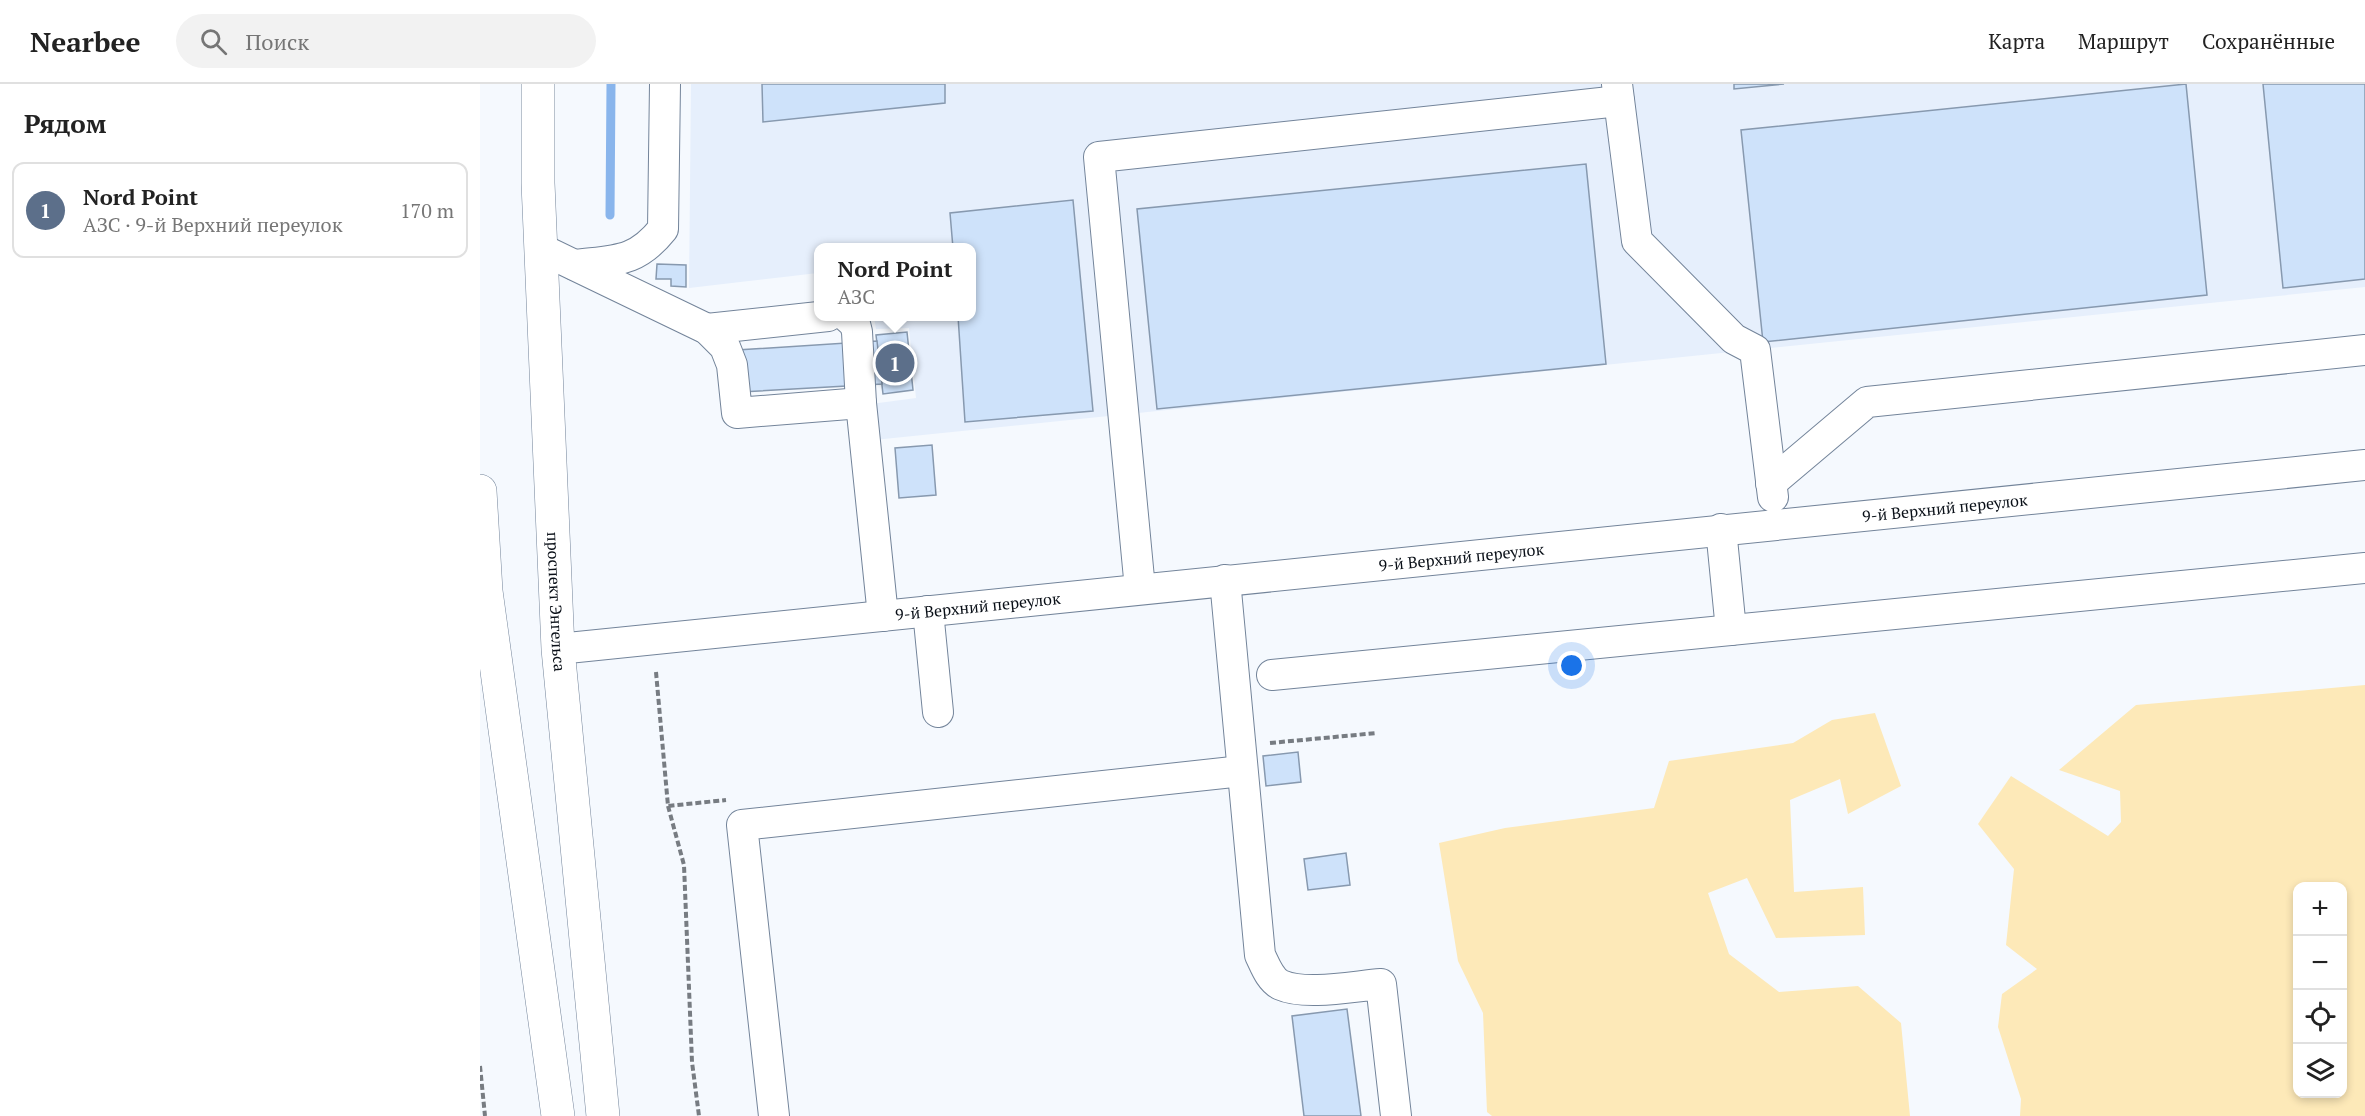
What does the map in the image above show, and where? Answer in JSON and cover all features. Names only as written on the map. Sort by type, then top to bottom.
[{"type":"main road","name":"проспект Энгельса","points":[[538,84],[541,249],[558,650],[603,1116]]},
{"type":"main road","points":[[480,491],[483,592],[558,1116]]},
{"type":"street","points":[[575,265],[626,259],[651,244],[663,229],[665,84]]},
{"type":"street","points":[[1140,589],[1099,157],[1618,92],[1637,241],[1734,339],[1755,350],[1776,524]]},
{"type":"street","points":[[541,249],[707,329],[726,347],[732,365],[736,413],[861,403]]},
{"type":"street","points":[[707,329],[814,318]]},
{"type":"street","points":[[852,321],[857,332],[861,403],[883,616]]},
{"type":"street","points":[[1771,483],[1867,402],[2365,350]]},
{"type":"street","name":"9-й Верхний переулок","points":[[558,650],[2365,465]]},
{"type":"street","points":[[1721,530],[1731,630]]},
{"type":"street","points":[[1272,675],[2365,568]]},
{"type":"street","points":[[1226,580],[1260,955],[1267,971],[1280,985],[1305,990],[1381,984],[1396,1116]]},
{"type":"street","points":[[928,611],[938,712]]},
{"type":"street","points":[[774,1116],[742,825],[1241,759]]},
{"type":"path","points":[[656,672],[668,806],[684,865],[692,1062],[699,1116]]},
{"type":"path","points":[[1241,759],[1377,733]]},
{"type":"path","points":[[668,806],[728,800]]},
{"type":"path","points":[[480,1066],[485,1116]]},
{"type":"shaded area","points":[[691,84],[2365,84],[2365,287],[874,440],[871,404],[916,398],[909,328],[876,329],[875,321],[976,321],[976,243],[814,243],[814,273],[689,288]]},
{"type":"shaded area","points":[[2365,685],[2365,1116],[2020,1116],[2021,1099],[1998,1027],[2002,994],[2037,969],[2006,945],[2014,869],[1978,824],[2011,776],[2108,836],[2121,822],[2120,791],[2059,770],[2136,705]]},
{"type":"shaded area","points":[[1875,713],[1901,786],[1848,814],[1840,779],[1790,800],[1794,892],[1863,887],[1865,935],[1776,938],[1747,878],[1708,893],[1729,954],[1779,992],[1858,986],[1901,1023],[1910,1116],[1492,1116],[1487,1112],[1483,1013],[1458,961],[1439,843],[1505,828],[1654,808],[1669,761],[1793,743],[1832,720]]},
{"type":"building","points":[[762,84],[945,84],[945,103],[763,122]]},
{"type":"building","points":[[1734,84],[1784,84],[1734,89]]},
{"type":"building","points":[[2186,84],[2207,295],[1763,342],[1741,130]]},
{"type":"building","points":[[2263,84],[2365,84],[2365,279],[2283,288]]},
{"type":"building","points":[[1586,164],[1606,364],[1157,409],[1137,209]]},
{"type":"building","points":[[1073,200],[1093,411],[965,422],[958,321],[976,321],[976,243],[953,243],[950,213]]},
{"type":"building","points":[[657,264],[686,265],[686,287],[671,286],[671,279],[656,279]]},
{"type":"building","points":[[907,332],[913,390],[883,394],[876,335]]},
{"type":"building","points":[[877,341],[882,384],[741,392],[737,350]]},
{"type":"building","points":[[932,445],[936,495],[899,498],[895,448]]},
{"type":"building","points":[[1298,752],[1301,782],[1266,786],[1263,756]]},
{"type":"building","points":[[1346,853],[1350,885],[1308,890],[1304,859]]},
{"type":"building","points":[[1347,1009],[1361,1116],[1304,1116],[1292,1016]]},
{"type":"waterway","points":[[610,215],[611,84]]},
{"type":"place","name":"Nord Point","points":[[895,363]]}]
